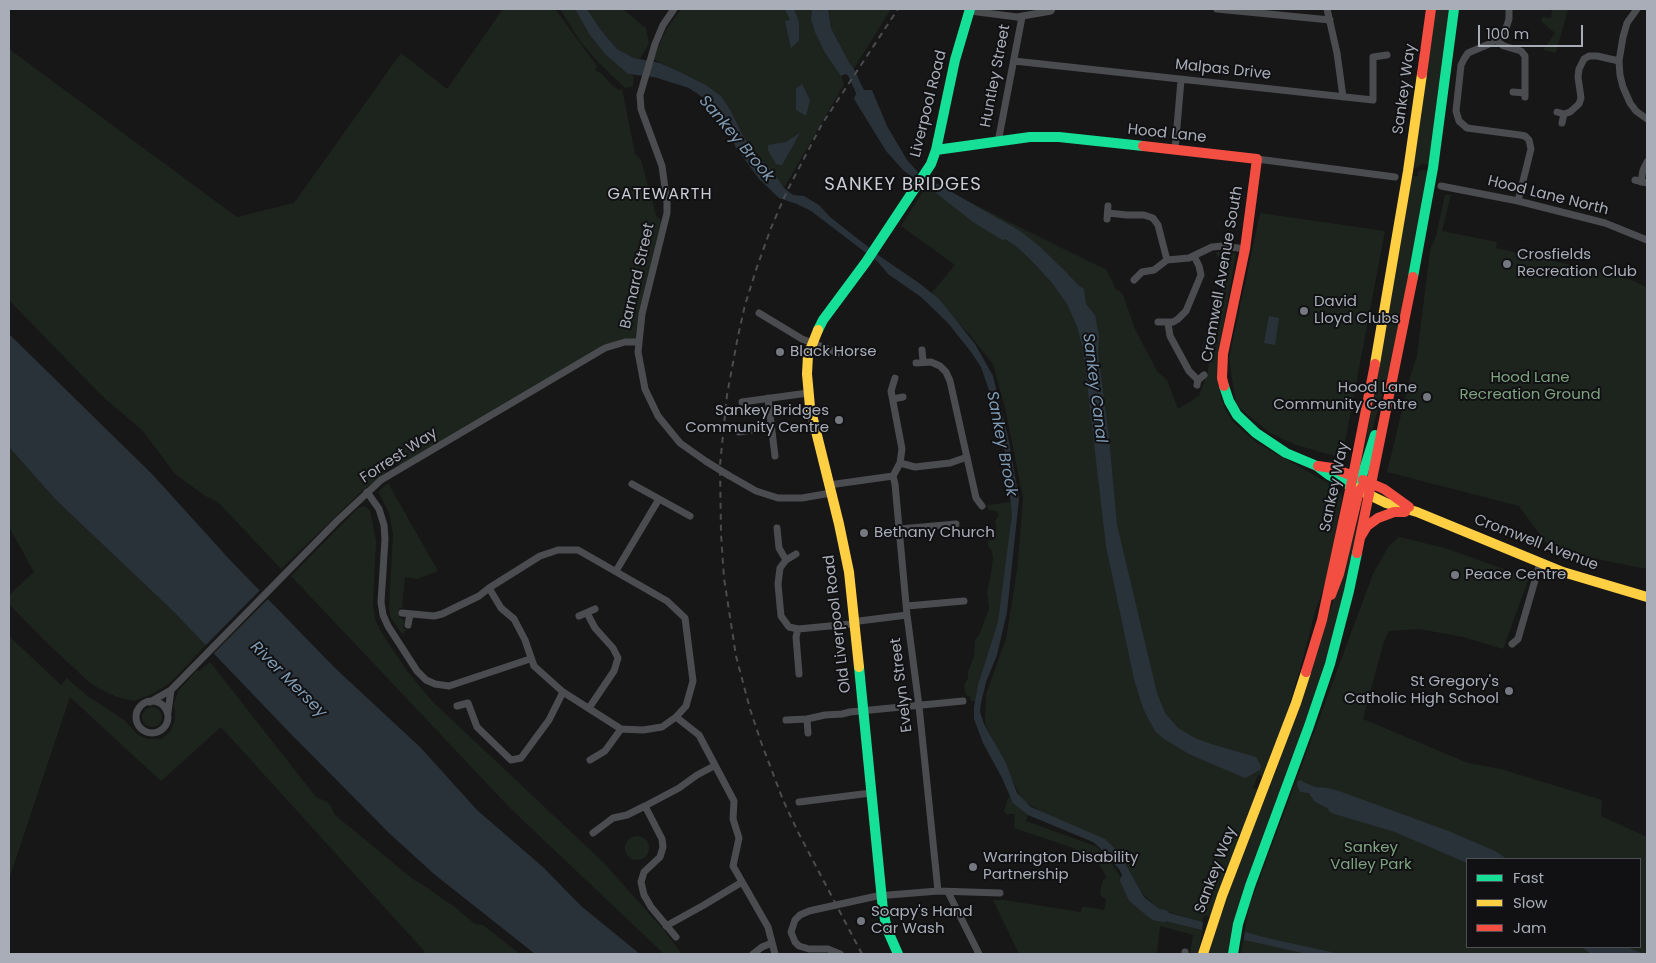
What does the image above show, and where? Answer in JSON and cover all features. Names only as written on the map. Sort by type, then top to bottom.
[{"type":"main road","name":"Sankey Way","points":[[1203,954],[1219,903],[1296,703],[1322,620],[1358,486],[1431,9]]},
{"type":"main road","name":"Sankey Way","points":[[1358,486],[1371,484],[1408,306],[1433,168],[1454,9]]},
{"type":"main road","name":"Liverpool Road","points":[[871,254],[931,164],[936,150],[951,76],[970,10]]},
{"type":"main road","name":"Hood Lane","points":[[936,150],[1030,137],[1059,136],[1257,159]]},
{"type":"main road","name":"Cromwell Avenue South","points":[[1257,159],[1245,249],[1223,354],[1222,378],[1229,401],[1237,415],[1256,434],[1286,453],[1317,466],[1329,475],[1358,486]]},
{"type":"main road","name":"Old Liverpool Road","points":[[871,254],[824,320],[811,342],[807,374],[813,424],[839,524],[849,572],[881,896],[887,929],[898,954]]},
{"type":"main road","points":[[1358,486],[1387,400]]},
{"type":"main road","name":"Cromwell Avenue","points":[[1371,484],[1391,494],[1417,512]]},
{"type":"main road","name":"Sankey Way","points":[[1232,954],[1238,924],[1250,886],[1330,664],[1349,592],[1359,541],[1358,486]]},
{"type":"main road","name":"Cromwell Avenue","points":[[1358,486],[1395,506],[1417,512],[1540,563],[1647,597]]},
{"type":"main road","points":[[1359,541],[1368,526],[1384,515],[1394,512],[1417,512]]},
{"type":"street","name":"Barnard Street","points":[[674,9],[663,25],[644,76],[640,102],[662,166],[667,208],[642,314],[638,342],[639,362],[645,388],[658,416],[680,443],[707,462],[756,491],[778,498],[802,498],[830,489],[893,476]]},
{"type":"street","points":[[970,10],[1013,17],[1051,11],[1052,9]]},
{"type":"street","points":[[1217,9],[1330,20]]},
{"type":"street","points":[[1327,9],[1344,97]]},
{"type":"street","points":[[1509,9],[1506,28],[1495,40],[1468,53],[1461,65],[1456,116],[1463,126],[1467,128],[1520,135],[1525,136],[1529,140],[1531,149],[1518,201]]},
{"type":"street","points":[[1637,9],[1624,32],[1619,61],[1620,76],[1626,96],[1636,111],[1647,120]]},
{"type":"street","name":"Huntley Street","points":[[998,142],[1022,16]]},
{"type":"street","points":[[1495,40],[1504,46],[1521,51],[1525,56],[1525,95],[1513,92]]},
{"type":"street","name":"Malpas Drive","points":[[1014,61],[1373,100],[1373,57],[1387,55]]},
{"type":"street","points":[[1562,123],[1561,113],[1570,112],[1579,104],[1581,98],[1580,69],[1584,59],[1589,56],[1619,61]]},
{"type":"street","points":[[1174,150],[1181,80]]},
{"type":"street","points":[[1570,80],[1579,83]]},
{"type":"street","name":"Hood Lane","points":[[1257,159],[1396,177]]},
{"type":"street","points":[[1641,182],[1643,170],[1647,162]]},
{"type":"street","name":"Hood Lane North","points":[[1441,186],[1518,201],[1605,223],[1647,240]]},
{"type":"street","points":[[1108,213],[1144,215],[1152,218],[1158,225],[1167,260]]},
{"type":"street","points":[[1134,281],[1142,272],[1154,270],[1167,260],[1185,259],[1218,246],[1245,249]]},
{"type":"street","points":[[1158,322],[1168,323],[1178,319],[1186,311],[1200,279],[1201,271],[1194,256]]},
{"type":"street","points":[[759,313],[802,339],[838,353]]},
{"type":"street","points":[[1168,323],[1170,336],[1189,371],[1200,380]]},
{"type":"street","name":"Forrest Way","points":[[150,702],[171,690],[188,670],[367,492],[398,470],[605,348],[625,342],[638,342]]},
{"type":"street","points":[[922,350],[920,362],[931,362],[940,366],[946,372],[950,381],[976,498],[982,506]]},
{"type":"street","points":[[893,476],[900,463],[901,441],[892,390],[895,378]]},
{"type":"street","points":[[742,402],[808,393]]},
{"type":"street","points":[[893,399],[903,396]]},
{"type":"street","points":[[768,398],[774,456]]},
{"type":"street","points":[[739,432],[770,427]]},
{"type":"street","points":[[900,463],[915,467],[950,463],[967,457]]},
{"type":"street","name":"Evelyn Street","points":[[893,476],[896,484],[907,615],[919,706],[938,891]]},
{"type":"street","points":[[632,484],[690,516]]},
{"type":"street","points":[[367,492],[380,509],[384,525],[383,615],[388,626],[426,680],[435,684],[449,686],[530,659]]},
{"type":"street","points":[[616,572],[659,499]]},
{"type":"street","points":[[900,529],[956,524]]},
{"type":"street","points":[[777,528],[779,548],[786,560]]},
{"type":"street","points":[[402,613],[434,616],[442,614],[469,602],[489,588],[540,556],[558,550],[578,550],[667,601],[685,618],[693,681],[686,706],[676,717],[662,726],[643,730],[621,729],[563,692],[534,666],[525,640],[514,619],[501,608],[489,588]]},
{"type":"street","points":[[796,554],[786,560],[780,568],[779,576],[781,616],[789,626],[798,629],[851,624],[907,615]]},
{"type":"street","points":[[1512,644],[1518,639],[1540,563]]},
{"type":"street","points":[[907,606],[964,600]]},
{"type":"street","points":[[579,616],[595,609]]},
{"type":"street","points":[[587,613],[594,628],[613,648],[618,658],[614,671],[590,708]]},
{"type":"street","points":[[408,625],[410,614]]},
{"type":"street","points":[[798,629],[796,638],[799,674]]},
{"type":"street","points":[[168,712],[158,702],[150,702],[141,706],[136,715],[138,724],[144,731],[154,733],[162,730],[168,722],[171,690]]},
{"type":"street","points":[[457,706],[468,703],[477,727],[511,760],[521,758],[549,720],[563,692]]},
{"type":"street","points":[[786,720],[964,702]]},
{"type":"street","points":[[676,717],[699,735],[734,801],[733,819],[739,838],[733,866],[768,927],[775,954]]},
{"type":"street","points":[[807,719],[808,733]]},
{"type":"street","points":[[590,760],[606,751],[621,729]]},
{"type":"street","points":[[593,833],[613,818],[627,815],[645,806],[714,766]]},
{"type":"street","points":[[811,792],[812,800]]},
{"type":"street","points":[[799,802],[871,793]]},
{"type":"street","points":[[645,806],[662,839],[663,847],[660,857],[644,872],[641,882],[644,896],[676,937]]},
{"type":"street","points":[[666,926],[742,882]]},
{"type":"street","points":[[840,954],[828,949],[809,950],[799,946],[794,942],[791,932],[795,920],[800,915],[809,911],[881,896],[938,891],[1000,893]]},
{"type":"street","points":[[948,892],[979,954]]},
{"type":"street","points":[[753,954],[762,947],[772,943]]},
{"type":"green space","points":[[503,9],[555,9],[597,66],[595,70],[619,90],[622,89],[635,154],[641,160],[656,215],[664,224],[638,342],[612,345],[401,468],[398,462],[387,470],[383,476],[363,490],[281,569],[218,502],[205,496],[175,474],[143,431],[101,395],[9,300],[9,49],[237,217],[294,203],[401,53],[447,89]]},
{"type":"green space","points":[[560,9],[575,9],[628,74],[634,76],[633,86],[625,88],[598,62],[580,41]]},
{"type":"green space","points":[[587,9],[623,9],[646,28],[649,43],[640,59],[617,49],[600,29]]},
{"type":"green space","points":[[681,9],[812,9],[811,19],[825,53],[841,76],[844,84],[784,188],[772,170],[755,155],[721,96],[706,85],[653,59],[667,28]]},
{"type":"green space","points":[[828,9],[891,9],[853,70],[831,28]]},
{"type":"green space","points":[[1435,9],[1451,9],[1429,165],[1422,164],[1413,168]]},
{"type":"green space","points":[[1552,9],[1568,9],[1556,53],[1543,50],[1555,33],[1541,21],[1542,17],[1551,18]]},
{"type":"green space","points":[[1422,170],[1429,171],[1391,365],[1361,468],[1412,176],[1418,176],[1418,172]]},
{"type":"green space","points":[[929,182],[1106,269],[1116,290],[1120,291],[1123,295],[1135,329],[1157,371],[1167,380],[1178,409],[1199,396],[1208,372],[1210,353],[1202,350],[1209,322],[1214,321],[1230,263],[1225,257],[1217,257],[1216,252],[1231,251],[1236,254],[1219,352],[1218,381],[1225,409],[1233,422],[1257,443],[1337,488],[1341,494],[1342,499],[1325,584],[1315,612],[1288,709],[1264,777],[1258,775],[1253,788],[1258,789],[1210,917],[1204,915],[1202,922],[1159,909],[1141,892],[1107,843],[1048,816],[1022,800],[985,723],[986,694],[1006,639],[1017,570],[1023,498],[1006,412],[993,364],[969,334],[930,295],[955,265],[901,226]]},
{"type":"green space","name":"Hood Lane Recreation Ground","points":[[1445,195],[1451,195],[1442,231],[1497,242],[1496,248],[1598,271],[1634,281],[1647,288],[1647,569],[1555,551],[1546,543],[1519,506],[1387,472],[1417,356],[1430,250],[1436,236]]},
{"type":"green space","name":"David Lloyd Clubs","points":[[1260,213],[1385,231],[1342,458],[1296,445],[1270,433],[1236,405],[1229,358]]},
{"type":"green space","points":[[9,447],[56,500],[173,611],[206,645],[171,682],[162,688],[134,701],[117,697],[98,688],[44,640],[9,604],[9,595],[34,572],[9,527]]},
{"type":"green space","points":[[388,483],[438,571],[417,579],[405,577],[402,608],[399,608],[399,617],[404,620],[403,628],[406,629],[403,635],[391,618],[389,609],[393,534],[389,513],[379,493]]},
{"type":"green space","points":[[1012,502],[1013,541],[1009,542],[1011,551],[1003,607],[976,701],[971,701],[970,696],[966,695],[964,685],[974,656],[975,640],[979,635],[989,609],[987,592],[992,568],[993,557],[991,554],[993,552],[988,546],[988,541],[995,539],[994,532],[997,530],[995,521],[999,515],[996,511],[988,510],[987,505]]},
{"type":"green space","points":[[364,506],[370,510],[376,541],[373,604],[375,619],[381,632],[407,671],[433,702],[603,862],[662,928],[680,951],[680,954],[664,954],[511,809],[291,576],[358,508]]},
{"type":"green space","points":[[1360,513],[1339,620],[1228,954],[1207,954],[1339,585]]},
{"type":"green space","name":"Sankey Valley Park","points":[[1399,537],[1445,548],[1529,578],[1503,649],[1463,637],[1419,629],[1389,631],[1384,641],[1363,719],[1468,763],[1501,769],[1602,800],[1601,816],[1647,837],[1647,954],[1241,953],[1249,907],[1373,574],[1388,547]]},
{"type":"green space","points":[[9,636],[61,685],[67,678],[86,695],[124,720],[138,735],[148,739],[161,739],[170,732],[175,719],[174,704],[178,691],[196,671],[199,671],[210,662],[316,797],[327,802],[335,815],[414,880],[456,908],[475,924],[483,925],[520,954],[424,954],[425,952],[221,727],[161,781],[70,697],[9,879]]},
{"type":"green space","points":[[148,707],[156,707],[162,713],[162,721],[156,727],[148,727],[142,721],[142,713]]},
{"type":"green space","points":[[1012,796],[1028,814],[1026,821],[1095,846],[1112,864],[1134,899],[1155,915],[1203,929],[1198,954],[1190,954],[1193,935],[1160,926],[1157,954],[1019,954],[993,900],[1081,912],[1082,907],[1104,910],[1106,899],[1101,896],[1100,892],[1103,880],[1107,878],[1098,862],[1073,848],[1014,828],[1015,814],[1006,814],[1004,811],[1008,798]]},
{"type":"green space","points":[[637,836],[646,839],[649,848],[646,857],[637,860],[628,857],[625,848],[628,839]]},
{"type":"water","name":"Sankey Brook","points":[[575,9],[587,9],[600,29],[617,49],[634,58],[660,63],[678,71],[706,85],[721,96],[755,155],[772,170],[784,188],[793,195],[804,196],[819,205],[830,217],[881,257],[939,299],[975,344],[993,376],[1009,442],[1019,499],[1007,612],[997,655],[986,682],[981,703],[980,712],[984,724],[1006,763],[1017,793],[1031,807],[1105,839],[1119,853],[1144,897],[1162,911],[1203,922],[1202,930],[1161,920],[1131,893],[1119,869],[1093,842],[1028,815],[1013,803],[983,743],[974,719],[974,707],[978,685],[998,622],[1012,515],[1006,457],[999,425],[981,367],[971,352],[948,323],[921,297],[888,274],[878,262],[811,211],[779,198],[759,179],[735,146],[730,133],[705,99],[689,88],[654,77],[628,74],[605,54],[590,35]]},
{"type":"water","points":[[785,9],[794,9],[799,22],[799,40],[791,48],[785,21],[790,20]]},
{"type":"water","points":[[812,9],[828,9],[831,28],[853,70],[849,76],[845,74],[841,76],[825,53],[811,19]]},
{"type":"water","points":[[859,81],[864,90],[872,90],[887,126],[907,160],[918,172],[914,178],[903,170],[886,151],[854,99],[857,91],[855,87]]},
{"type":"water","points":[[802,84],[810,100],[806,116],[796,110],[796,89]]},
{"type":"water","points":[[800,133],[782,165],[776,164],[768,150],[768,145],[786,142]]},
{"type":"water","points":[[929,179],[1020,231],[1039,246],[1084,289],[1086,304],[1095,315],[1099,336],[1098,353],[1109,438],[1117,525],[1157,693],[1165,713],[1178,728],[1195,738],[1211,744],[1256,757],[1261,766],[1260,770],[1245,778],[1189,754],[1164,739],[1155,731],[1143,708],[1134,679],[1106,546],[1083,349],[1077,326],[1067,304],[1053,284],[1032,261],[1016,246],[1005,239],[1002,240],[973,222],[926,185]]},
{"type":"water","points":[[1269,316],[1279,318],[1275,345],[1264,343]]},
{"type":"water","name":"River Mersey","points":[[9,334],[153,475],[229,559],[335,668],[421,748],[477,810],[544,868],[581,906],[640,954],[535,954],[434,874],[389,833],[173,611],[56,500],[9,447]]},
{"type":"water","points":[[1301,780],[1315,787],[1339,791],[1451,832],[1495,851],[1506,858],[1466,858],[1466,863],[1395,832],[1331,813],[1327,808],[1314,801],[1309,793],[1300,792],[1297,785],[1298,781]]},
{"type":"water","points":[[1245,932],[1340,954],[1307,954],[1244,940]]},
{"type":"water","points":[[1583,948],[1629,948],[1644,954],[1591,954]]},
{"type":"pier","points":[[262,588],[270,597],[212,655],[204,647]]},
{"type":"waterway","name":"Sankey Canal","points":[[846,65],[860,92]]},
{"type":"waterway","name":"Sankey Brook","points":[[1126,880],[1134,897],[1154,914],[1164,916]]},
{"type":"railway","points":[[862,954],[783,800],[750,709],[736,656],[724,578],[720,465],[727,395],[738,336],[745,305],[771,228],[787,191],[822,124],[898,9]]},
{"type":"traffic: fast","points":[[818,330],[931,164],[936,150],[955,60],[970,9]]},
{"type":"traffic: fast","points":[[1413,277],[1433,168],[1454,9]]},
{"type":"traffic: fast","points":[[936,150],[1030,137],[1059,137],[1143,146]]},
{"type":"traffic: fast","points":[[1224,386],[1229,401],[1237,415],[1256,433],[1286,453],[1317,466],[1329,475],[1351,486],[1357,485],[1361,479],[1375,435]]},
{"type":"traffic: fast","points":[[1233,954],[1238,924],[1250,886],[1330,664],[1357,553]]},
{"type":"traffic: fast","points":[[859,667],[883,910],[887,929],[898,954]]},
{"type":"traffic: slow","points":[[1375,364],[1408,171],[1422,74]]},
{"type":"traffic: slow","points":[[818,330],[808,355],[807,374],[810,407],[849,572],[859,667]]},
{"type":"traffic: slow","points":[[1351,486],[1386,503],[1417,512],[1563,572],[1647,597]]},
{"type":"traffic: slow","points":[[1203,954],[1222,896],[1296,703],[1306,672]]},
{"type":"traffic: jam","points":[[1422,74],[1431,9]]},
{"type":"traffic: jam","points":[[1143,146],[1257,159],[1245,249],[1223,354],[1222,378],[1224,386]]},
{"type":"traffic: jam","points":[[1357,553],[1413,277]]},
{"type":"traffic: jam","points":[[1306,672],[1322,620],[1375,364]]},
{"type":"traffic: jam","points":[[1318,466],[1332,468],[1353,476]]},
{"type":"traffic: jam","points":[[1363,480],[1384,489],[1409,507]]},
{"type":"traffic: jam","points":[[1331,595],[1339,574],[1359,491],[1363,486]]},
{"type":"traffic: jam","points":[[1361,536],[1367,526],[1378,518],[1394,512],[1405,512]]},
{"type":"place","name":"Crosfields Recreation Club","points":[[1507,264]]},
{"type":"place","name":"David Lloyd Clubs","points":[[1304,311]]},
{"type":"place","name":"Black Horse","points":[[780,352]]},
{"type":"place","name":"Hood Lane Community Centre","points":[[1427,397]]},
{"type":"place","name":"Sankey Bridges Community Centre","points":[[839,420]]},
{"type":"place","name":"Bethany Church","points":[[864,533]]},
{"type":"place","name":"Peace Centre","points":[[1455,575]]},
{"type":"place","name":"St Gregory's Catholic High School","points":[[1509,691]]},
{"type":"place","name":"Warrington Disability Partnership","points":[[973,867]]},
{"type":"place","name":"Soapy's Hand Car Wash","points":[[861,921]]},
{"type":"district","name":"SANKEY BRIDGES","points":[[903,185]]},
{"type":"district","name":"GATEWARTH","points":[[660,195]]}]
